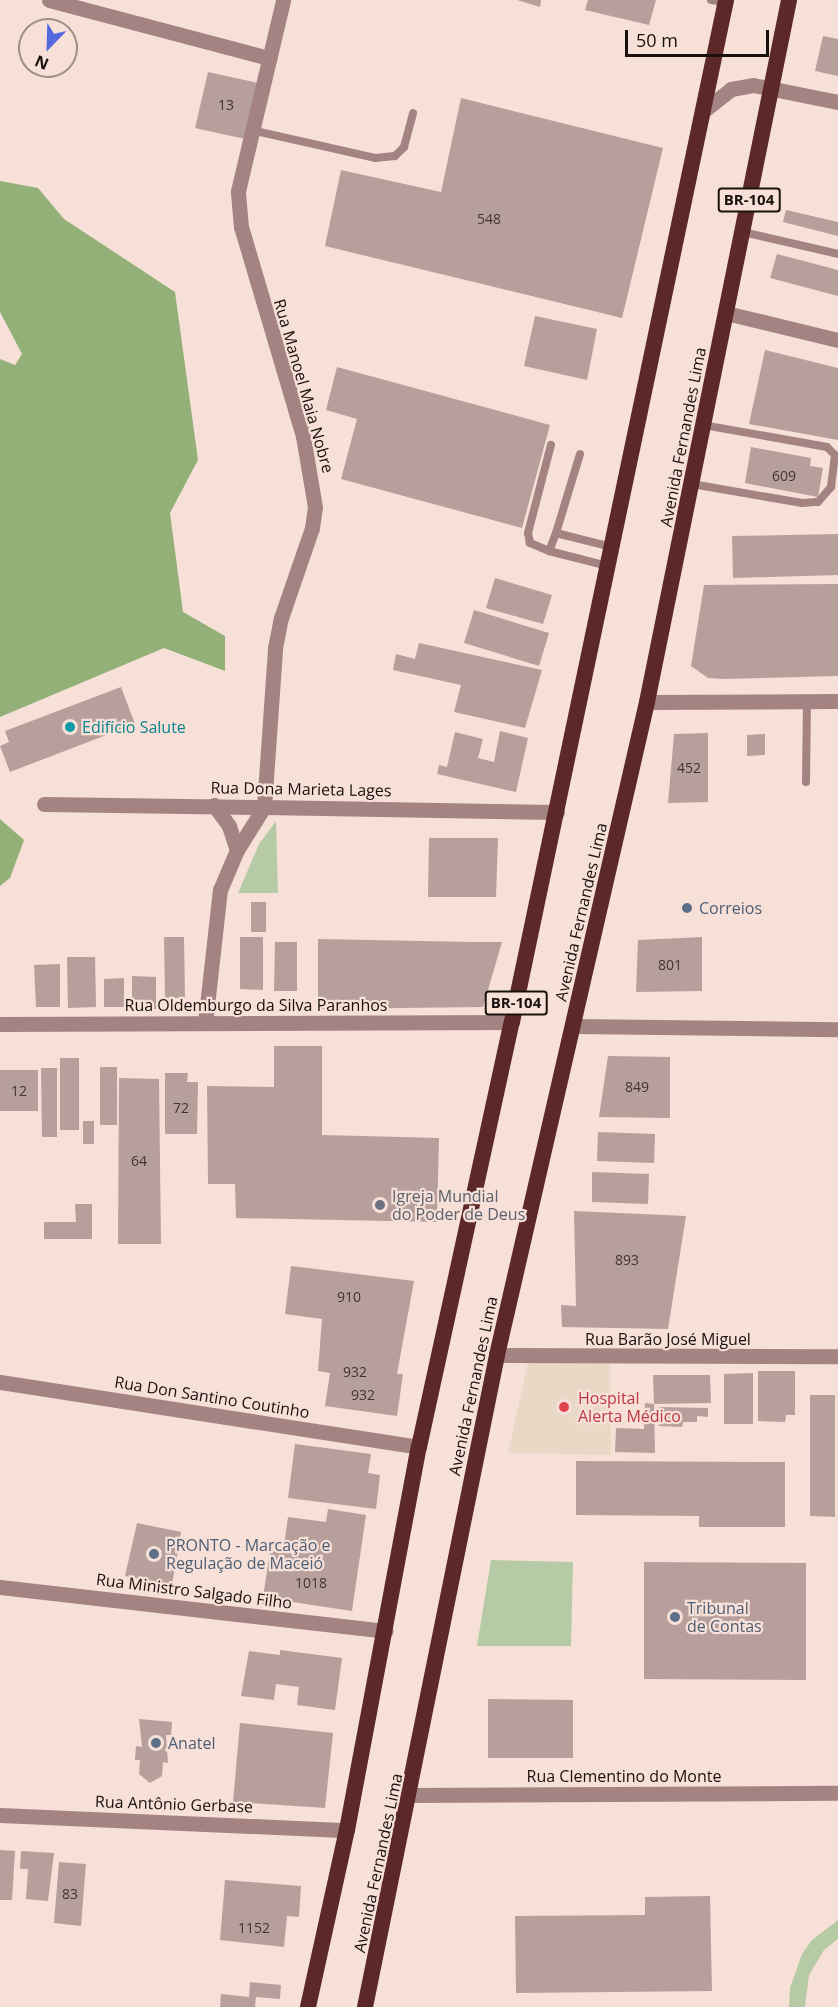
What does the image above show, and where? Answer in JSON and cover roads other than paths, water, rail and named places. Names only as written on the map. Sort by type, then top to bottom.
[{"type":"highway","name":"Avenida Fernandes Lima","points":[[365,2007],[411,1795],[497,1355],[647,702],[789,0]]},
{"type":"highway","name":"BR-104","points":[[308,2007],[347,1830],[418,1447],[512,1022],[613,547],[703,111],[721,1]]},
{"type":"street","points":[[49,0],[269,58]]},
{"type":"street","name":"Rua Manoel Maia Nobre","points":[[205,1023],[216,909],[237,850],[264,807],[275,648],[281,618],[312,528],[315,507],[303,436],[241,227],[238,191],[283,0]]},
{"type":"street","points":[[703,111],[739,86],[772,86],[838,102]]},
{"type":"street","points":[[726,313],[838,340]]},
{"type":"street","points":[[647,702],[838,701]]},
{"type":"street","name":"Rua Dona Marieta Lages","points":[[44,804],[557,812]]},
{"type":"street","points":[[214,805],[229,826],[237,850]]},
{"type":"street","name":"Rua Oldemburgo da Silva Paranhos","points":[[0,1024],[512,1022]]},
{"type":"street","points":[[574,1026],[838,1029]]},
{"type":"street","name":"Rua Barão José Miguel","points":[[497,1355],[838,1356]]},
{"type":"street","name":"Rua Don Santino Coutinho","points":[[0,1382],[418,1447]]},
{"type":"street","name":"Rua Ministro Salgado Filho","points":[[0,1587],[385,1631]]},
{"type":"street","name":"Rua Clementino do Monte","points":[[411,1795],[838,1792]]},
{"type":"street","name":"Rua Antônio Gerbase","points":[[0,1815],[347,1830]]},
{"type":"lane","points":[[251,130],[375,158],[395,156],[404,147],[413,113]]},
{"type":"lane","points":[[743,232],[838,254]]},
{"type":"lane","points":[[692,484],[802,503],[818,502],[831,487],[835,455],[827,447],[704,425]]},
{"type":"lane","points":[[551,446],[528,533],[530,543],[549,552],[609,566]]},
{"type":"lane","points":[[549,552],[580,454]]},
{"type":"lane","points":[[556,533],[613,547]]},
{"type":"lane","points":[[806,782],[807,701]]},
{"type":"place","name":"Edifício Salute","points":[[70,727]]},
{"type":"place","name":"Correios","points":[[687,908]]},
{"type":"place","name":"Igreja Mundial do Poder de Deus","points":[[380,1205]]},
{"type":"place","name":"Hospital Alerta Médico","points":[[564,1407]]},
{"type":"place","name":"PRONTO - Marcação e Regulação de Maceió","points":[[154,1554]]},
{"type":"place","name":"Tribunal de Contas","points":[[675,1617]]},
{"type":"place","name":"Anatel","points":[[156,1743]]}]
